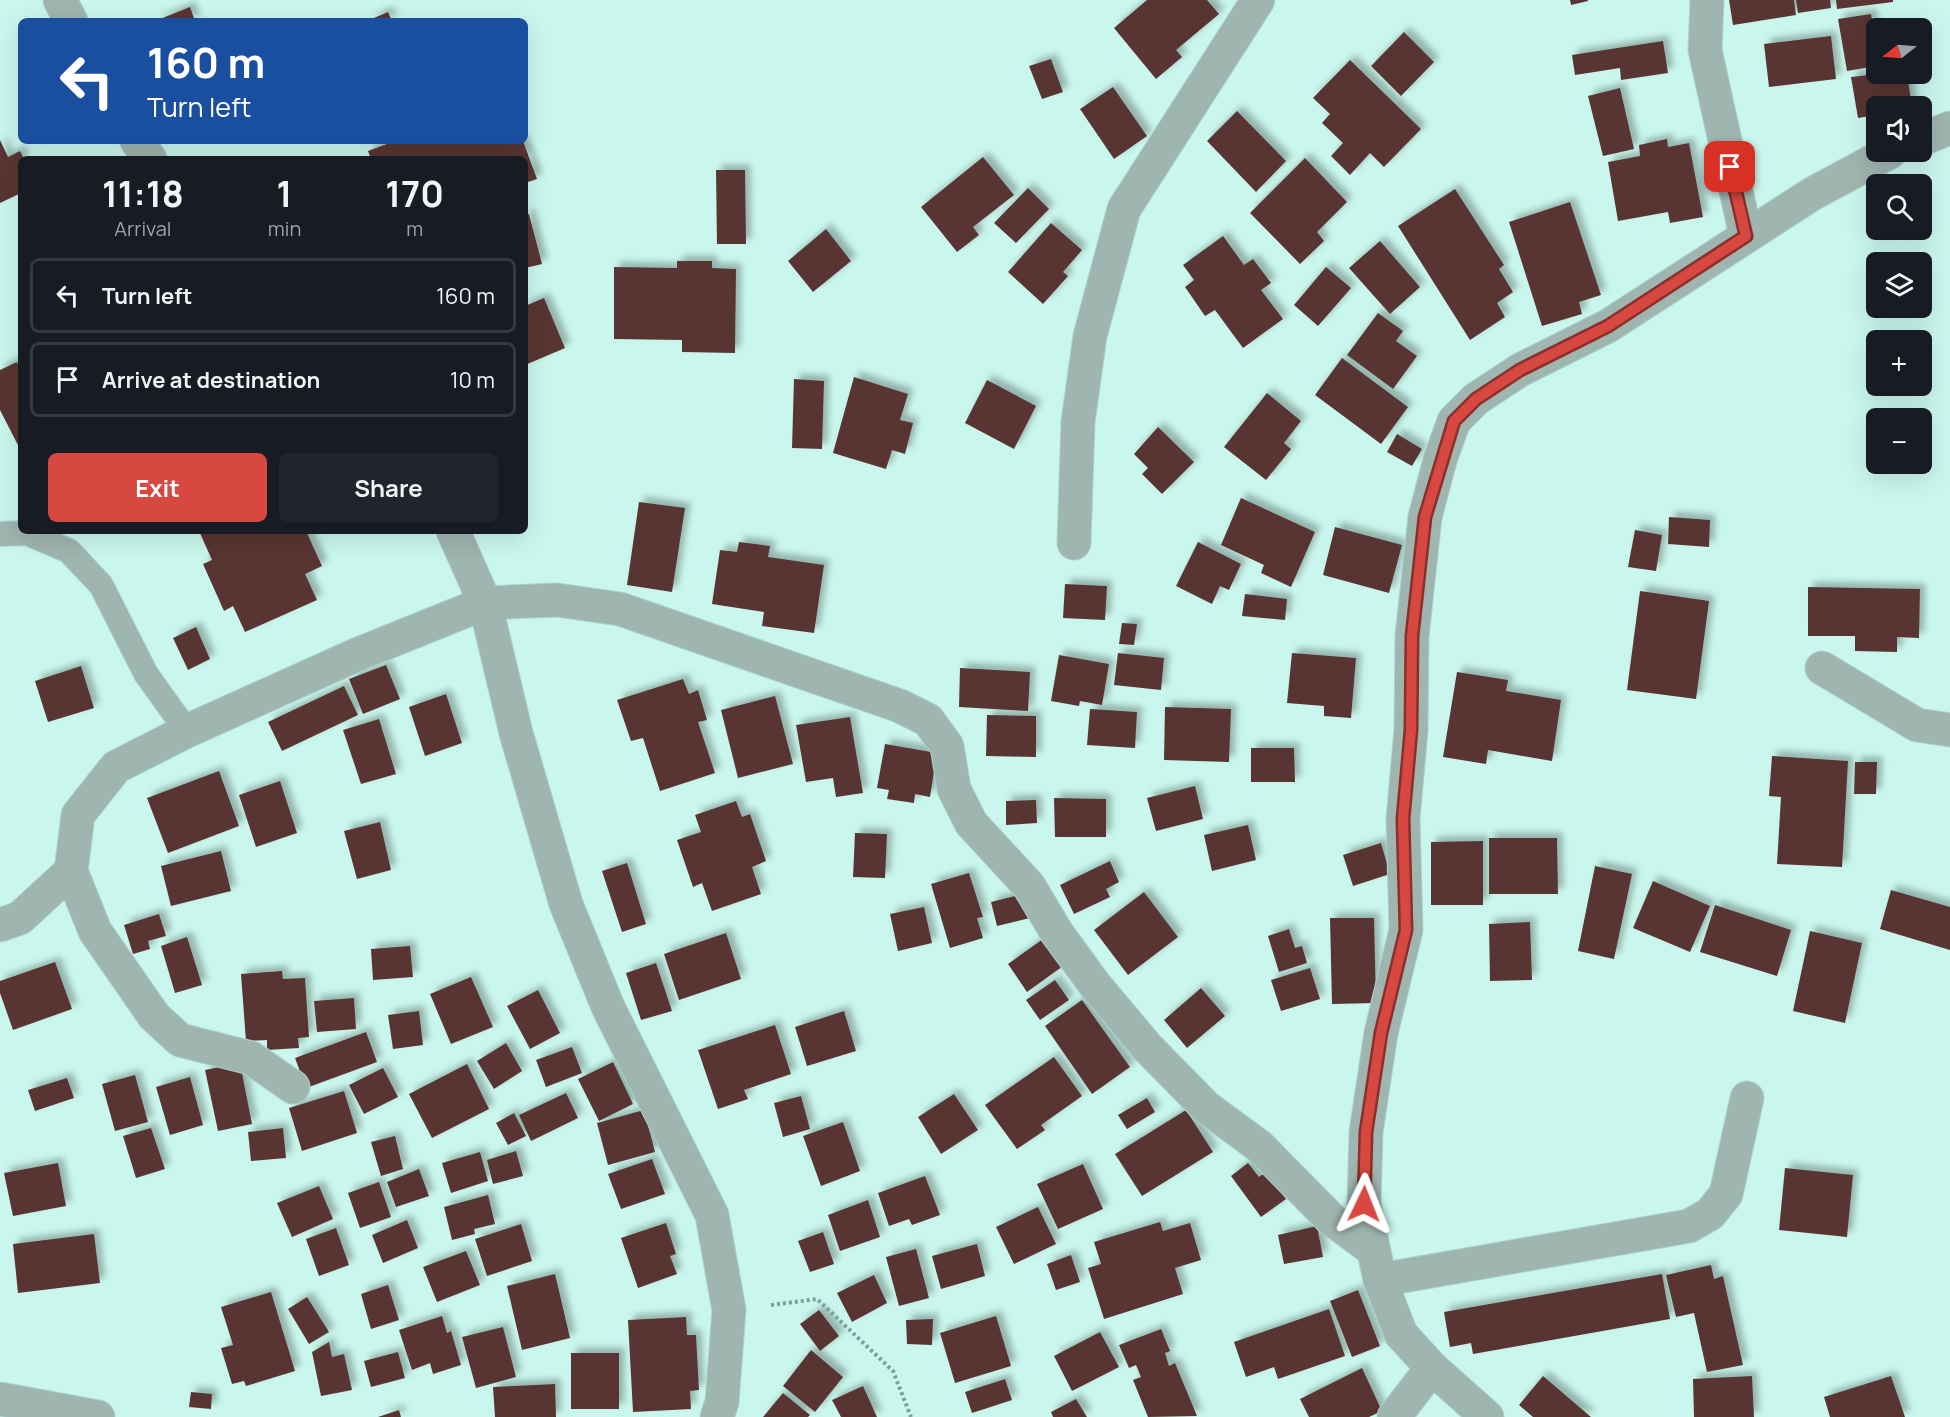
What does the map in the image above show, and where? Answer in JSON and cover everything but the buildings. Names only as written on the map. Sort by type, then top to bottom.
[{"type":"street","points":[[60,0],[69,18]]},
{"type":"street","points":[[1074,543],[1078,422],[1090,336],[1124,209],[1258,0]]},
{"type":"street","points":[[1707,0],[1704,50],[1746,236]]},
{"type":"street","points":[[1932,135],[1950,128]]},
{"type":"street","points":[[1487,1417],[1432,1368],[1401,1334],[1380,1280],[1364,1204],[1366,1132],[1381,1033],[1406,930],[1403,819],[1411,730],[1412,636],[1425,517],[1454,421],[1476,399],[1520,370],[1608,326],[1812,194],[1871,162]]},
{"type":"street","points":[[454,534],[485,603],[516,733],[566,904],[608,1007],[712,1215],[729,1310],[722,1402],[717,1417]]},
{"type":"street","points":[[293,1087],[251,1059],[180,1040],[154,1016],[95,931],[71,871],[78,816],[116,767],[187,731],[356,655],[485,603],[557,600],[620,609],[900,706],[928,720],[947,746],[954,789],[971,823],[1029,886],[1058,933],[1095,985],[1147,1047],[1206,1107],[1259,1146],[1331,1220],[1372,1249]]},
{"type":"street","points":[[1822,668],[1917,725],[1950,729]]},
{"type":"street","points":[[0,925],[20,918],[71,871]]},
{"type":"street","points":[[1380,1280],[1689,1226],[1710,1214],[1726,1194],[1747,1098]]},
{"type":"street","points":[[1394,1417],[1432,1368]]},
{"type":"street","points":[[0,1400],[98,1417]]},
{"type":"lane","points":[[0,534],[18,533]]},
{"type":"lane","points":[[29,534],[69,551],[101,585],[146,674],[187,731]]},
{"type":"path","points":[[729,1310],[817,1299],[893,1371],[911,1417]]},
{"type":"route","points":[[1364,1204],[1366,1132],[1381,1033],[1406,930],[1403,819],[1411,730],[1412,636],[1425,517],[1440,460],[1454,421],[1476,399],[1520,370],[1608,326],[1746,236],[1730,167]]}]
